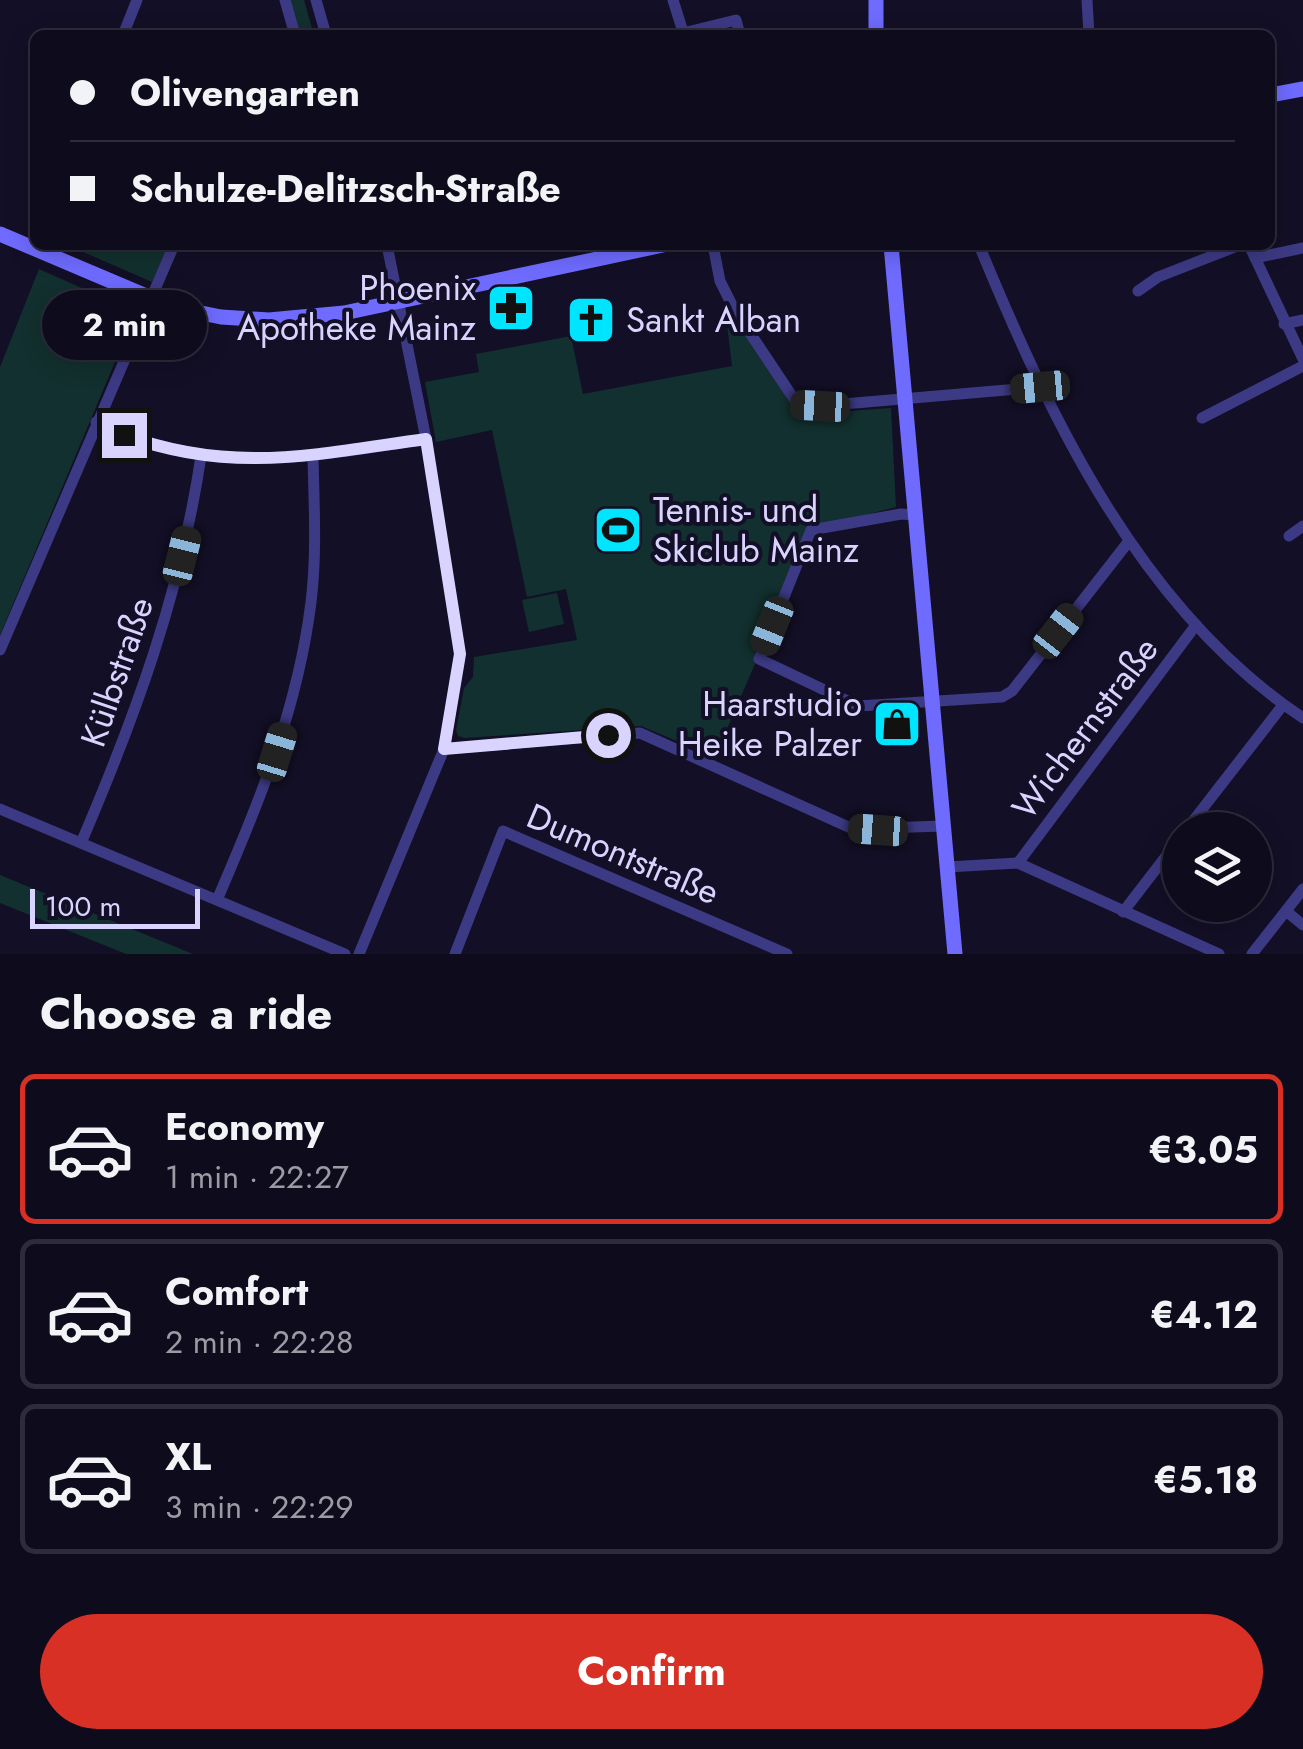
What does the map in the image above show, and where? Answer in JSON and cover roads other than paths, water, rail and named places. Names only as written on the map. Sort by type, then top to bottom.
[{"type":"street","points":[[125,30],[137,0]]},
{"type":"street","points":[[285,0],[294,30]]},
{"type":"street","points":[[316,0],[325,30]]},
{"type":"street","points":[[673,0],[680,30]]},
{"type":"street","points":[[876,0],[876,30]]},
{"type":"street","points":[[1086,0],[1089,30]]},
{"type":"street","points":[[697,30],[736,20],[739,30]]},
{"type":"street","points":[[1275,94],[1303,89]]},
{"type":"street","points":[[0,234],[30,245]]},
{"type":"street","points":[[1255,258],[1303,248]]},
{"type":"street","points":[[43,250],[151,300],[196,313],[262,320],[320,317],[640,250]]},
{"type":"street","points":[[0,650],[172,250]]},
{"type":"street","points":[[359,954],[444,749],[460,654],[426,439],[388,250]]},
{"type":"street","points":[[714,250],[720,281],[734,309],[798,405],[1040,387]]},
{"type":"street","points":[[892,250],[955,954]]},
{"type":"street","points":[[981,250],[1040,387],[1129,541],[1196,625],[1249,679],[1303,718]]},
{"type":"street","points":[[1138,292],[1158,277],[1227,250]]},
{"type":"street","points":[[1202,418],[1303,362],[1251,250]]},
{"type":"street","points":[[1284,324],[1303,320]]},
{"type":"street","points":[[96,422],[149,444],[202,456],[260,460],[313,457],[426,439]]},
{"type":"street","name":"Külbstraße","points":[[82,843],[150,673],[190,524],[202,456]]},
{"type":"street","points":[[218,900],[270,774],[297,682],[311,600],[313,457]]},
{"type":"street","points":[[915,515],[811,530],[759,659],[858,706],[1002,698],[1012,691],[1129,541]]},
{"type":"street","points":[[1289,536],[1303,526]]},
{"type":"street","name":"Wichernstraße","points":[[1018,863],[1196,625]]},
{"type":"street","points":[[1200,812],[1283,705]]},
{"type":"street","points":[[444,749],[640,733],[854,828],[943,826]]},
{"type":"street","points":[[0,808],[346,954]]},
{"type":"street","name":"Dumontstraße","points":[[454,954],[503,831],[786,954]]},
{"type":"street","points":[[1123,912],[1162,861]]},
{"type":"street","points":[[947,868],[1018,863],[1219,954]]},
{"type":"street","points":[[1252,954],[1303,889]]},
{"type":"street","points":[[1286,912],[1303,925]]},
{"type":"place","name":"Phoenix Apotheke Mainz","points":[[511,308]]},
{"type":"place","name":"Sankt Alban","points":[[591,320]]},
{"type":"place","name":"Tennis- und Skiclub Mainz","points":[[618,530]]},
{"type":"place","name":"Haarstudio Heike Palzer","points":[[897,724]]}]
